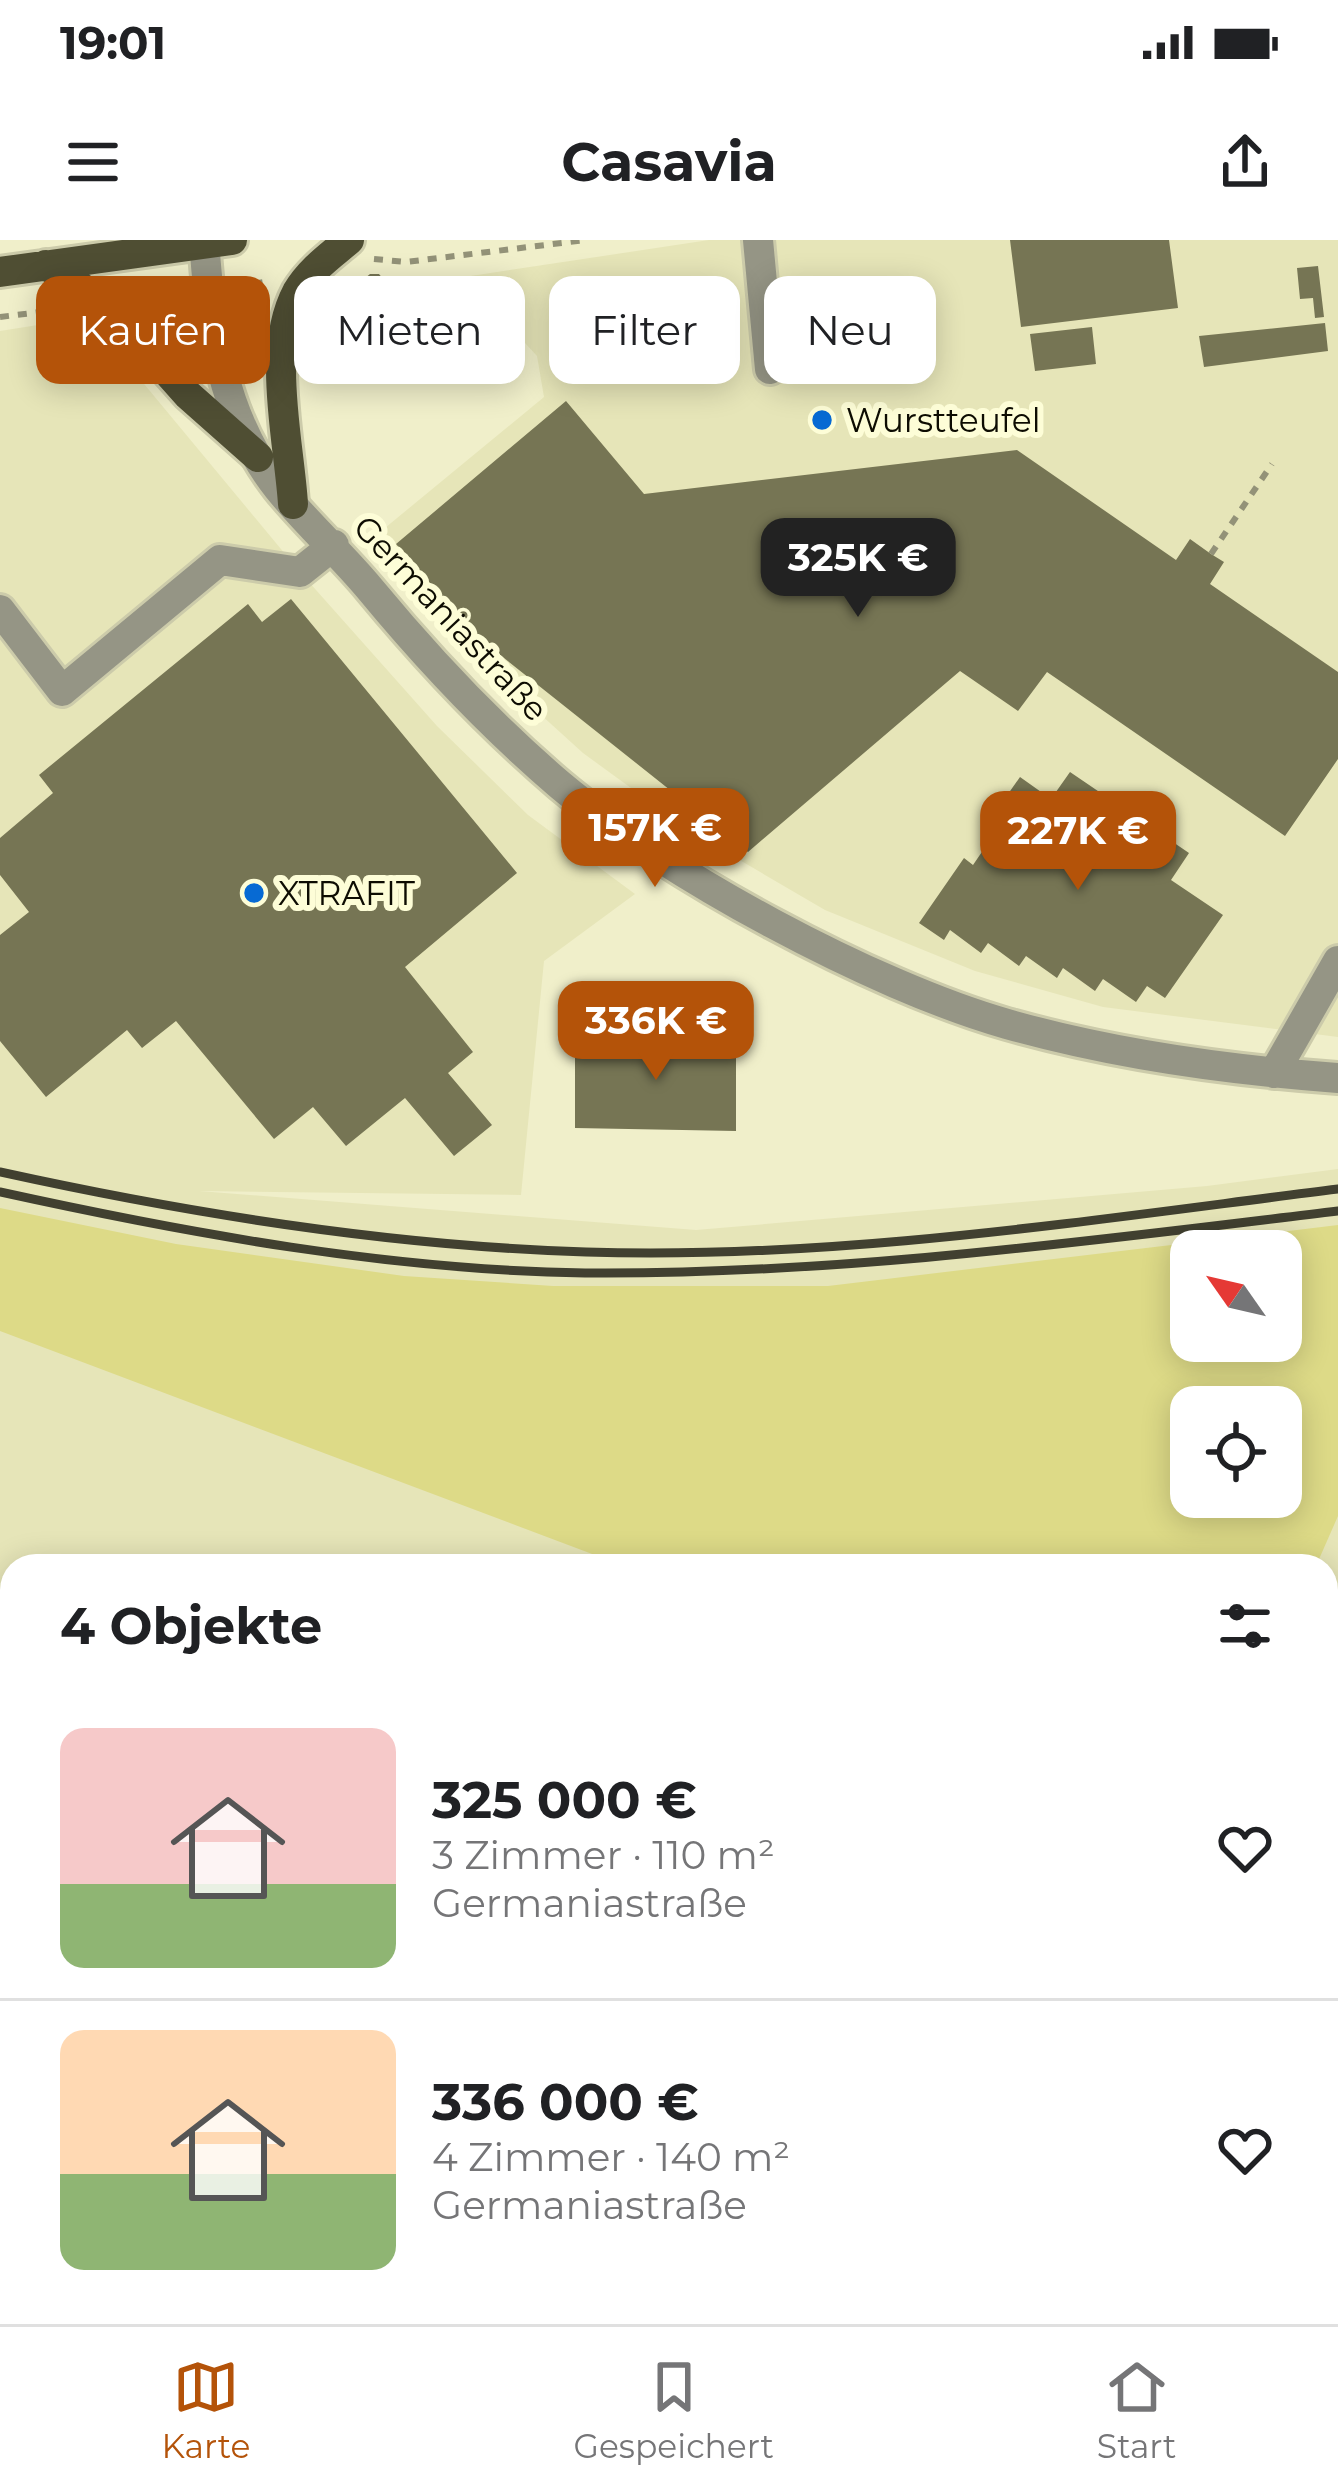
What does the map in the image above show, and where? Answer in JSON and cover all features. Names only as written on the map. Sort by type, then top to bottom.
[{"type":"main road","points":[[293,504],[283,349],[295,296],[313,271],[350,240]]},
{"type":"main road","points":[[0,272],[213,241]]},
{"type":"main road","points":[[46,265],[107,304],[188,395],[258,458]]},
{"type":"street","points":[[758,240],[764,304]]},
{"type":"street","name":"Germaniastraße","points":[[213,241],[212,333],[233,407],[258,458],[411,639],[560,785],[658,853],[767,918],[880,976],[1004,1023],[1274,1073],[1338,1078]]},
{"type":"street","points":[[0,610],[62,691],[220,560],[300,572],[334,545]]},
{"type":"street","points":[[1274,1073],[1338,961]]},
{"type":"path","points":[[1211,554],[1272,464]]},
{"type":"shaded area","points":[[709,240],[1338,240],[1338,1037],[1103,1007],[975,971],[825,910],[690,831],[583,753],[485,664],[374,537],[544,397],[537,356],[525,343],[525,276],[471,276]]},
{"type":"shaded area","points":[[36,325],[36,384],[144,384],[300,572],[437,726],[528,815],[635,894],[544,961],[521,1195],[199,1191],[696,1230],[1207,1186],[1338,1169],[1338,1554],[0,1554],[0,331]]},
{"type":"shaded area","points":[[0,1208],[176,1244],[404,1276],[553,1286],[828,1286],[1170,1245],[1170,1362],[1302,1362],[1302,1230],[1296,1230],[1338,1225],[1338,1516],[1321,1554],[592,1554],[0,1331]]},
{"type":"building","points":[[1010,240],[1169,240],[1178,308],[1021,327]]},
{"type":"building","points":[[1318,266],[1324,317],[1315,318],[1313,298],[1300,299],[1297,268]]},
{"type":"building","points":[[1325,323],[1328,351],[1204,367],[1199,336]]},
{"type":"building","points":[[1092,327],[1096,364],[1035,371],[1030,334]]},
{"type":"building","points":[[566,401],[644,494],[1017,450],[1176,560],[1190,539],[1224,562],[1210,584],[1338,672],[1338,759],[1285,836],[1047,672],[1018,711],[960,671],[748,852],[475,635],[396,544]]},
{"type":"building","name":"XTRAFIT","points":[[291,599],[517,873],[405,967],[473,1052],[448,1073],[492,1125],[454,1156],[405,1098],[346,1146],[313,1107],[274,1139],[176,1021],[142,1048],[127,1030],[46,1097],[0,1041],[0,935],[29,912],[0,875],[0,838],[53,793],[39,775],[248,604],[262,622]]},
{"type":"building","points":[[1070,772],[1189,853],[1171,880],[1223,915],[1165,998],[1147,986],[1136,1002],[1103,979],[1095,991],[1063,968],[1057,978],[1026,956],[1019,966],[988,943],[981,953],[950,930],[944,940],[919,923],[964,858],[973,865],[1003,821],[994,814],[1020,777],[1051,799]]},
{"type":"building","points":[[575,1036],[736,1037],[736,1131],[575,1128]]},
{"type":"railway","points":[[0,1172],[291,1226],[439,1243],[586,1252],[680,1253],[869,1244],[1338,1189]]},
{"type":"railway","points":[[0,1192],[291,1247],[438,1265],[585,1273],[869,1262],[1338,1211]]},
{"type":"place","name":"Wurstteufel","points":[[822,420]]},
{"type":"place","name":"XTRAFIT","points":[[254,893]]}]
